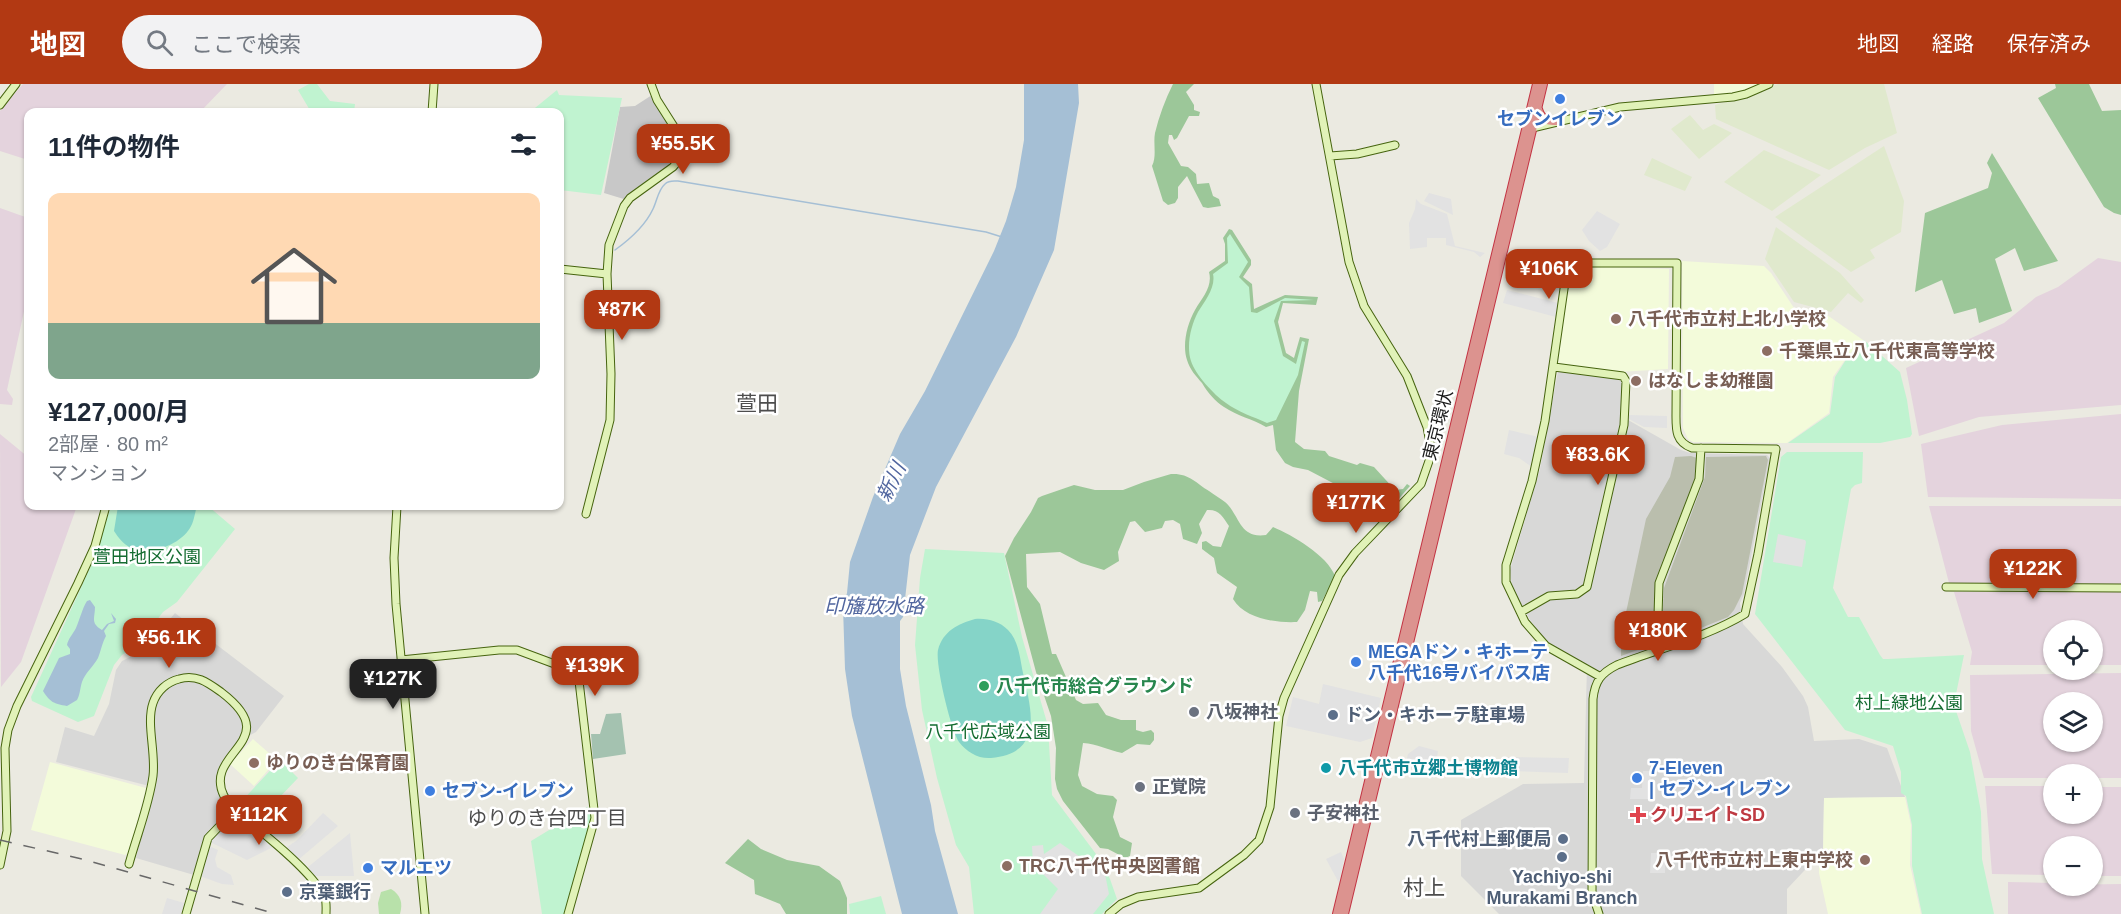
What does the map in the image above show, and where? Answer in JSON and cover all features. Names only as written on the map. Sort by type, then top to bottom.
[{"type":"highway","name":"東京環状","points":[[1344,914],[1530,128],[1537,84]]},
{"type":"highway","name":"東京環状","points":[[1337,914],[1530,128],[1538,109],[1544,84]]},
{"type":"highway","points":[[1538,109],[1539,115],[1546,121],[1557,122]]},
{"type":"street","points":[[0,105],[16,84]]},
{"type":"street","points":[[432,108],[434,84]]},
{"type":"street","points":[[586,514],[610,420],[611,374],[607,274],[609,245],[624,206],[630,198],[673,167],[683,152],[685,144],[657,100],[651,84]]},
{"type":"street","points":[[1109,914],[1121,904],[1138,897],[1199,888],[1244,855],[1259,840],[1270,807],[1279,716],[1284,698],[1329,595],[1339,575],[1355,553],[1402,506],[1421,484],[1427,471],[1430,443],[1427,427],[1407,376],[1364,306],[1348,262],[1316,84]]},
{"type":"street","points":[[1530,128],[1620,106],[1716,100],[1746,94],[1769,84]]},
{"type":"street","points":[[1330,156],[1357,154],[1395,145]]},
{"type":"street","points":[[1599,676],[1546,646],[1525,622],[1507,588],[1506,571],[1532,480],[1545,421],[1565,272],[1570,265],[1677,263],[1676,431],[1682,443],[1692,448],[1776,449],[1745,614],[1733,621],[1617,664],[1599,676],[1594,689],[1592,893],[1599,914]]},
{"type":"street","points":[[564,269],[607,274]]},
{"type":"street","points":[[1521,612],[1549,596],[1577,594],[1587,587],[1626,417],[1626,381],[1623,376],[1554,367]]},
{"type":"street","points":[[1657,649],[1659,583],[1699,479],[1701,448]]},
{"type":"street","points":[[0,865],[7,831],[4,729],[91,556],[105,510]]},
{"type":"street","points":[[397,510],[394,558],[396,604],[425,914]]},
{"type":"street","points":[[1946,587],[2121,588]]},
{"type":"street","points":[[401,660],[517,650],[560,666],[575,676],[581,688],[596,810],[568,914]]},
{"type":"street","points":[[129,864],[153,774],[153,703],[161,689],[174,680],[187,677],[206,680],[233,701],[243,713],[246,725],[245,736],[223,767],[220,780],[224,796],[235,810],[283,850],[307,875],[324,896],[326,914]]},
{"type":"street","points":[[186,914],[208,838],[235,810]]},
{"type":"shaded area","points":[[23,84],[227,84],[204,108],[24,108],[24,159],[0,151],[0,111]]},
{"type":"shaded area","points":[[1714,84],[1761,84],[1743,91],[1714,96]]},
{"type":"shaded area","points":[[1778,84],[1884,84],[1897,133],[1865,148],[1829,170],[1716,119],[1715,105],[1752,95]]},
{"type":"shaded area","points":[[652,95],[683,142],[673,164],[627,200],[604,193],[620,107],[635,106]]},
{"type":"shaded area","points":[[1690,115],[1703,130],[1714,124],[1732,133],[1699,159],[1671,129]]},
{"type":"shaded area","points":[[1884,146],[1904,201],[1901,232],[1870,250],[1875,258],[1851,272],[1775,217]]},
{"type":"shaded area","points":[[1764,150],[1821,175],[1772,211],[1724,182]]},
{"type":"shaded area","points":[[1652,158],[1692,177],[1685,191],[1644,175]]},
{"type":"shaded area","points":[[1429,193],[1451,199],[1453,215],[1424,201]]},
{"type":"shaded area","points":[[1416,199],[1421,204],[1447,214],[1455,246],[1485,253],[1480,257],[1474,252],[1446,245],[1446,238],[1427,238],[1427,247],[1410,249],[1409,223],[1415,209]]},
{"type":"shaded area","points":[[0,208],[24,217],[24,311],[7,390],[13,399],[12,405],[0,404]]},
{"type":"shaded area","points":[[1597,211],[1620,224],[1607,247],[1600,251],[1589,241],[1582,230]]},
{"type":"shaded area","points":[[1776,227],[1840,273],[1864,300],[1861,303],[1848,293],[1831,312],[1794,302],[1765,259]]},
{"type":"shaded area","points":[[2098,258],[2121,262],[2121,405],[1979,417],[1919,436],[1906,368],[2004,323],[2036,297],[2058,287]]},
{"type":"shaded area","name":"千葉県立八千代東高等学校","points":[[1682,261],[1764,266],[1794,308],[1827,315],[1863,340],[1833,377],[1829,413],[1787,443],[1693,442],[1688,439],[1683,428]]},
{"type":"shaded area","name":"八千代市立村上北小学校","points":[[1576,268],[1669,269],[1668,369],[1619,372],[1558,363],[1570,272]]},
{"type":"shaded area","points":[[1507,290],[1558,303],[1556,317],[1503,303]]},
{"type":"shaded area","points":[[1558,371],[1618,378],[1622,382],[1621,416],[1681,450],[1690,453],[1767,455],[1770,458],[1744,594],[1740,603],[1743,624],[1782,667],[1803,696],[1808,707],[1814,741],[1859,739],[1887,748],[1905,797],[1824,798],[1823,855],[1819,855],[1787,889],[1787,914],[1499,914],[1461,876],[1461,820],[1523,784],[1584,783],[1587,665],[1547,642],[1530,620],[1512,587],[1510,570],[1540,469]]},
{"type":"shaded area","points":[[2121,414],[2121,499],[1928,497],[1921,444],[2002,425]]},
{"type":"shaded area","points":[[1629,415],[1667,416],[1667,428],[1644,427],[1629,419]]},
{"type":"shaded area","points":[[1509,430],[1539,437],[1532,467],[1519,458],[1504,454]]},
{"type":"shaded area","points":[[0,434],[24,454],[24,510],[76,510],[21,662],[1,687]]},
{"type":"shaded area","points":[[1766,456],[1768,460],[1742,594],[1734,610],[1728,617],[1664,643],[1661,640],[1664,588],[1705,477],[1706,457]]},
{"type":"shaded area","points":[[1675,457],[1697,458],[1696,476],[1655,584],[1654,644],[1621,656],[1621,636],[1646,519],[1670,477]]},
{"type":"shaded area","points":[[1929,506],[2121,506],[2121,584],[1949,583]]},
{"type":"shaded area","points":[[1778,534],[1805,540],[1802,567],[1773,562]]},
{"type":"shaded area","points":[[1954,592],[2121,592],[2121,665],[2103,665],[2103,620],[2043,620],[2043,665],[1970,665],[1972,652]]},
{"type":"shaded area","points":[[175,613],[284,696],[256,732],[241,740],[219,771],[232,810],[209,830],[202,844],[194,875],[136,858],[153,787],[56,762],[65,727],[94,736],[109,704],[116,670],[122,661],[134,655],[155,637]]},
{"type":"shaded area","points":[[2103,673],[2121,673],[2121,778],[2103,778],[2103,764],[2043,764],[2043,778],[1984,778],[1971,731],[1970,675],[2043,674],[2043,680],[2103,680]]},
{"type":"shaded area","name":"ドン・キホーテ駐車場","points":[[1323,684],[1381,698],[1372,738],[1360,742],[1286,726],[1293,697],[1319,704]]},
{"type":"shaded area","points":[[621,713],[626,754],[593,759],[591,734],[600,734],[606,714]]},
{"type":"shaded area","points":[[253,739],[277,760],[254,786],[230,764]]},
{"type":"shaded area","points":[[1419,746],[1438,751],[1434,778],[1419,777],[1406,762],[1408,754]]},
{"type":"shaded area","points":[[1507,757],[1569,758],[1568,773],[1507,771]]},
{"type":"shaded area","points":[[50,762],[146,788],[129,852],[125,855],[31,830]]},
{"type":"shaded area","points":[[1643,771],[1651,771],[1650,799],[1630,799],[1631,788],[1642,788]]},
{"type":"shaded area","points":[[1985,786],[2043,786],[2043,824],[2103,824],[2103,787],[2121,787],[2121,876],[2103,876],[2103,836],[2043,836],[2043,875],[1992,874]]},
{"type":"shaded area","name":"八千代市立村上東中学校","points":[[1905,797],[1911,825],[1910,865],[1921,914],[1828,914],[1819,873],[1819,855],[1823,854],[1824,798]]},
{"type":"shaded area","points":[[323,813],[338,826],[298,860],[287,847],[296,841]]},
{"type":"shaded area","points":[[236,816],[273,847],[247,860],[210,842]]},
{"type":"shaded area","points":[[350,833],[354,876],[315,876],[308,867]]},
{"type":"shaded area","points":[[1060,843],[1105,874],[1109,894],[1093,914],[1040,914],[1058,889],[1033,864],[1032,846],[1043,845],[1044,854]]},
{"type":"shaded area","points":[[209,846],[218,850],[215,859],[217,867],[231,875],[234,885],[222,884],[200,876]]},
{"type":"shaded area","points":[[1341,852],[1344,859],[1339,883],[1326,859]]},
{"type":"shaded area","points":[[1651,853],[1665,853],[1665,873],[1650,873]]},
{"type":"shaded area","points":[[2008,882],[2043,883],[2043,896],[2103,896],[2103,884],[2121,884],[2121,914],[2008,914]]},
{"type":"shaded area","points":[[167,898],[184,903],[181,914],[162,914]]},
{"type":"green space","points":[[309,84],[317,84],[330,101],[355,104],[354,108],[309,108],[298,90]]},
{"type":"green space","points":[[1173,84],[1194,84],[1186,92],[1194,105],[1194,110],[1200,112],[1199,116],[1189,116],[1177,138],[1174,140],[1172,135],[1169,135],[1168,143],[1181,166],[1188,167],[1196,174],[1197,184],[1209,183],[1213,196],[1219,199],[1221,206],[1203,207],[1187,176],[1178,187],[1178,198],[1175,203],[1168,205],[1163,201],[1152,166],[1157,127],[1162,108]]},
{"type":"green space","points":[[2055,84],[2089,84],[2102,111],[2121,110],[2121,215],[2104,207],[2038,98],[2056,88]]},
{"type":"green space","points":[[557,90],[559,95],[622,98],[601,195],[564,190],[564,108],[535,108]]},
{"type":"green space","points":[[1992,153],[2058,261],[2024,271],[2015,248],[1995,259],[2012,311],[1979,323],[1976,308],[1954,314],[1942,280],[1915,292],[1925,213],[1988,188],[1992,173],[1987,163]]},
{"type":"green space","points":[[1229,229],[1232,230],[1251,260],[1251,265],[1243,277],[1252,284],[1254,309],[1285,295],[1318,297],[1316,305],[1283,303],[1278,322],[1286,353],[1294,358],[1300,337],[1309,339],[1299,391],[1295,442],[1304,449],[1325,451],[1329,456],[1357,465],[1360,463],[1374,467],[1395,490],[1403,489],[1407,484],[1410,486],[1396,502],[1350,492],[1308,470],[1285,463],[1276,450],[1273,425],[1266,427],[1224,407],[1191,370],[1185,341],[1188,328],[1208,287],[1209,272],[1225,261],[1223,238]]},
{"type":"green space","points":[[1230,234],[1248,262],[1239,277],[1249,287],[1251,312],[1257,313],[1285,298],[1314,300],[1281,301],[1274,321],[1283,356],[1296,364],[1302,341],[1305,342],[1298,375],[1276,420],[1267,423],[1236,409],[1216,395],[1196,372],[1191,361],[1189,342],[1191,329],[1211,289],[1213,274],[1228,263],[1227,238]]},
{"type":"green space","points":[[1864,340],[1900,372],[1907,400],[1912,434],[1910,437],[1880,443],[1788,443],[1830,414],[1835,377],[1847,358]]},
{"type":"green space","name":"村上緑地公園","points":[[1787,452],[1863,452],[1862,483],[1851,489],[1833,588],[1848,617],[1859,617],[1883,659],[1964,655],[1955,708],[1970,752],[1981,812],[1982,859],[1994,914],[1922,914],[1912,866],[1912,825],[1906,796],[1901,793],[1901,772],[1893,746],[1845,730],[1755,614],[1781,457]]},
{"type":"green space","points":[[1171,474],[1188,477],[1223,501],[1230,507],[1245,530],[1250,533],[1266,535],[1273,527],[1299,540],[1325,561],[1335,576],[1322,601],[1318,602],[1317,592],[1310,591],[1305,610],[1297,622],[1280,622],[1245,611],[1233,599],[1237,587],[1217,573],[1214,558],[1202,549],[1202,542],[1206,541],[1213,546],[1221,547],[1229,526],[1220,514],[1211,510],[1207,510],[1199,524],[1202,533],[1197,544],[1183,539],[1180,524],[1173,520],[1165,521],[1162,528],[1145,532],[1135,521],[1130,522],[1118,552],[1119,561],[1104,570],[1081,563],[1060,552],[1026,554],[1027,587],[1040,604],[1052,654],[1056,654],[1076,700],[1083,704],[1098,703],[1106,715],[1121,720],[1136,720],[1136,730],[1143,732],[1151,730],[1154,733],[1154,740],[1150,745],[1137,744],[1122,753],[1083,743],[1078,775],[1082,786],[1097,794],[1113,796],[1117,800],[1113,817],[1120,837],[1132,843],[1130,856],[1125,858],[1108,849],[1100,848],[1063,801],[1057,789],[1056,748],[1051,716],[1036,672],[1005,556],[1038,498],[1042,496],[1074,485],[1095,490],[1123,490]]},
{"type":"green space","name":"萱田地区公園","points":[[110,510],[213,510],[235,529],[177,602],[163,612],[141,641],[122,655],[114,665],[94,716],[78,722],[32,701],[31,697],[95,557]]},
{"type":"green space","points":[[117,510],[196,510],[191,526],[185,534],[179,540],[164,547],[147,550],[131,548],[114,531]]},
{"type":"green space","name":"八千代広域公園","points":[[925,549],[1004,553],[1022,637],[1048,726],[1052,795],[1096,854],[1110,879],[1117,899],[1102,914],[974,914],[969,867],[956,845],[937,778],[922,710],[915,645],[920,578]]},
{"type":"green space","name":"八千代市総合グラウンド","points":[[975,619],[997,622],[1015,639],[1031,714],[1027,738],[1020,748],[991,758],[973,754],[959,742],[948,712],[939,669],[938,650],[947,633]]},
{"type":"green space","points":[[280,760],[298,778],[257,821],[237,806]]},
{"type":"green space","points":[[587,807],[593,817],[566,914],[542,914],[531,841]]},
{"type":"green space","points":[[748,839],[761,849],[787,860],[819,866],[840,881],[847,898],[847,914],[786,914],[780,904],[755,894],[754,880],[725,863]]},
{"type":"green space","points":[[391,889],[400,900],[400,914],[379,914],[378,903],[381,892]]},
{"type":"green space","points":[[881,896],[886,914],[850,914],[849,904]]},
{"type":"water","name":"印旛放水路","points":[[1024,84],[1078,84],[1079,103],[1054,250],[1016,337],[936,487],[910,555],[903,617],[900,621],[900,669],[906,706],[931,805],[935,831],[958,914],[902,914],[852,716],[845,669],[843,607],[847,593],[850,562],[873,497],[900,434],[925,391],[994,251],[1006,221],[1016,187],[1024,140]]},
{"type":"water","points":[[90,600],[95,607],[94,620],[98,627],[102,630],[107,624],[114,621],[111,613],[116,619],[115,623],[109,624],[104,631],[106,636],[98,658],[83,679],[77,700],[67,706],[59,704],[50,700],[43,691],[59,658],[70,654],[67,645],[85,604]]},
{"type":"waterway","points":[[615,250],[641,227],[650,215],[663,186],[673,181],[986,232],[1002,237]]},
{"type":"railway","points":[[0,840],[82,859],[276,914]]},
{"type":"place","name":"セブンイレブン","points":[[1560,99]]},
{"type":"place","name":"八千代市立村上北小学校","points":[[1616,319]]},
{"type":"place","name":"千葉県立八千代東高等学校","points":[[1767,351]]},
{"type":"place","name":"はなしま幼稚園","points":[[1636,381]]},
{"type":"place","name":"MEGAドン・キホーテ 八千代16号バイパス店","points":[[1356,662]]},
{"type":"place","name":"八千代市総合グラウンド","points":[[984,686]]},
{"type":"place","name":"八坂神社","points":[[1194,712]]},
{"type":"place","name":"ドン・キホーテ駐車場","points":[[1333,715]]},
{"type":"place","name":"ゆりのき台保育園","points":[[254,763]]},
{"type":"place","name":"八千代市立郷土博物館","points":[[1326,768]]},
{"type":"place","name":"7-Eleven | セブン-イレブン","points":[[1637,778]]},
{"type":"place","name":"正覚院","points":[[1140,787]]},
{"type":"place","name":"セブン-イレブン","points":[[430,791]]},
{"type":"place","name":"子安神社","points":[[1295,813]]},
{"type":"place","name":"クリエイトSD","points":[[1638,815]]},
{"type":"place","name":"八千代村上郵便局","points":[[1563,839]]},
{"type":"place","name":"Yachiyo-shi Murakami Branch","points":[[1562,857]]},
{"type":"place","name":"八千代市立村上東中学校","points":[[1865,860]]},
{"type":"place","name":"TRC八千代中央図書館","points":[[1007,866]]},
{"type":"place","name":"マルエツ","points":[[368,868]]},
{"type":"place","name":"京葉銀行","points":[[287,892]]},
{"type":"district","name":"萱田","points":[[757,403]]},
{"type":"district","name":"ゆりのき台四丁目","points":[[547,818]]},
{"type":"district","name":"村上","points":[[1424,887]]},
{"type":"water label","name":"新川","points":[[891,482]]}]
